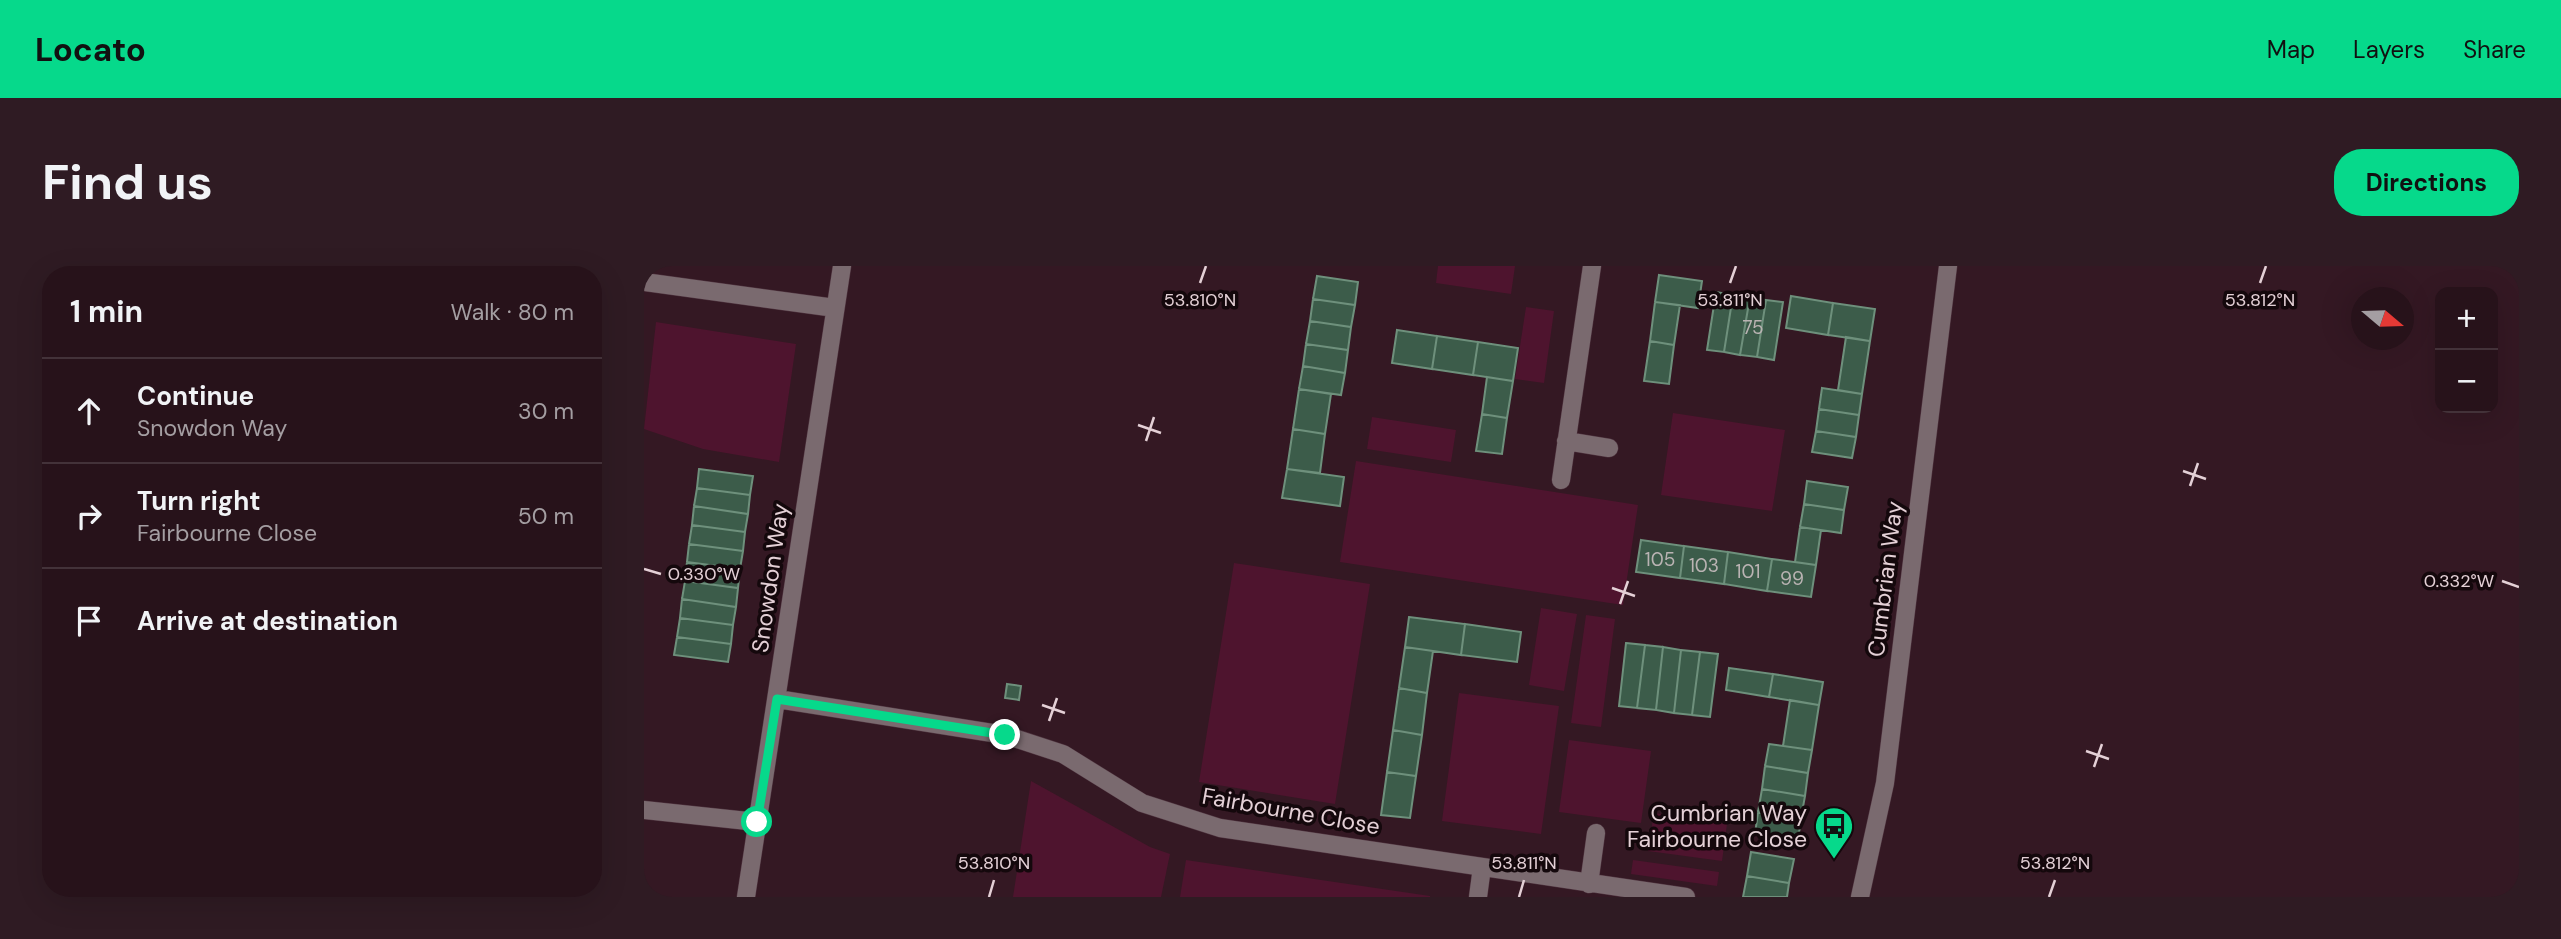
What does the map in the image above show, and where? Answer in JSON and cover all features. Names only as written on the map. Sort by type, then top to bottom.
[{"type":"street","name":"Snowdon Way","points":[[746,897],[842,266]]},
{"type":"street","points":[[1561,480],[1592,266]]},
{"type":"street","name":"Cumbrian Way","points":[[1860,897],[1885,783],[1948,266]]},
{"type":"street","points":[[644,282],[835,308]]},
{"type":"street","points":[[1566,441],[1609,448]]},
{"type":"street","name":"Fairbourne Close","points":[[777,699],[1005,735],[1063,754],[1142,803],[1220,828],[1648,895],[1686,897]]},
{"type":"street","points":[[644,810],[757,822]]},
{"type":"street","points":[[1589,884],[1597,833]]},
{"type":"street","points":[[1478,897],[1482,867]]},
{"type":"shaded area","points":[[1438,266],[1515,266],[1511,294],[1436,283]]},
{"type":"shaded area","points":[[1526,307],[1554,311],[1544,383],[1515,379]]},
{"type":"shaded area","points":[[656,322],[796,344],[779,462],[703,449],[644,429]]},
{"type":"shaded area","points":[[1673,413],[1785,430],[1772,511],[1661,495]]},
{"type":"shaded area","points":[[1372,417],[1456,430],[1451,462],[1367,449]]},
{"type":"shaded area","points":[[1356,461],[1638,505],[1623,605],[1340,562]]},
{"type":"shaded area","points":[[1234,563],[1370,584],[1335,804],[1199,782]]},
{"type":"shaded area","points":[[1541,608],[1577,614],[1564,691],[1529,685]]},
{"type":"shaded area","points":[[1586,615],[1615,619],[1601,727],[1571,723]]},
{"type":"shaded area","points":[[1459,693],[1559,706],[1541,834],[1442,821]]},
{"type":"shaded area","points":[[1569,740],[1651,751],[1641,823],[1559,812]]},
{"type":"shaded area","points":[[1031,781],[1150,847],[1170,854],[1161,897],[1013,897]]},
{"type":"shaded area","points":[[1654,813],[1727,824],[1722,861],[1648,851]]},
{"type":"shaded area","points":[[1186,860],[1430,896],[1430,897],[1180,897]]},
{"type":"shaded area","points":[[1633,860],[1719,872],[1717,886],[1631,874]]},
{"type":"building","points":[[1659,275],[1702,281],[1698,308],[1655,302]]},
{"type":"building","points":[[1317,276],[1358,282],[1355,305],[1313,299]]},
{"type":"building","points":[[1716,292],[1733,295],[1724,352],[1707,350]]},
{"type":"building","points":[[1733,295],[1750,297],[1740,355],[1724,352]]},
{"type":"building","points":[[1791,296],[1833,303],[1828,335],[1786,328]]},
{"type":"building","points":[[1750,297],[1766,300],[1757,357],[1740,355]]},
{"type":"building","points":[[1313,299],[1355,305],[1351,327],[1310,321]]},
{"type":"building","points":[[1766,300],[1783,302],[1774,360],[1757,357]]},
{"type":"building","points":[[1655,302],[1680,305],[1674,345],[1650,341]]},
{"type":"building","points":[[1833,303],[1875,309],[1870,341],[1828,335]]},
{"type":"building","points":[[1310,321],[1351,327],[1348,350],[1306,344]]},
{"type":"building","points":[[1397,330],[1437,336],[1432,369],[1392,363]]},
{"type":"building","points":[[1437,336],[1478,342],[1473,375],[1432,369]]},
{"type":"building","points":[[1846,337],[1870,341],[1862,394],[1838,390]]},
{"type":"building","points":[[1650,341],[1674,345],[1669,384],[1644,381]]},
{"type":"building","points":[[1478,342],[1518,348],[1513,381],[1473,375]]},
{"type":"building","points":[[1306,344],[1348,350],[1345,373],[1303,366]]},
{"type":"building","points":[[1303,366],[1345,373],[1341,395],[1299,389]]},
{"type":"building","points":[[1487,377],[1513,381],[1507,418],[1482,414]]},
{"type":"building","points":[[1822,388],[1862,394],[1859,415],[1819,409]]},
{"type":"building","points":[[1299,389],[1331,394],[1325,434],[1293,429]]},
{"type":"building","points":[[1819,409],[1859,415],[1856,437],[1816,431]]},
{"type":"building","points":[[1482,414],[1507,418],[1502,454],[1476,451]]},
{"type":"building","points":[[1293,429],[1325,434],[1320,473],[1287,469]]},
{"type":"building","points":[[1816,431],[1856,437],[1852,458],[1812,452]]},
{"type":"building","points":[[699,469],[753,476],[750,495],[697,488]]},
{"type":"building","points":[[1287,469],[1344,477],[1340,506],[1282,498]]},
{"type":"building","points":[[1807,481],[1848,487],[1844,510],[1804,504]]},
{"type":"building","points":[[697,488],[750,495],[748,514],[694,506]]},
{"type":"building","points":[[1804,504],[1844,510],[1841,533],[1800,527]]},
{"type":"building","points":[[694,506],[748,514],[745,532],[692,525]]},
{"type":"building","points":[[692,525],[745,532],[743,551],[689,544]]},
{"type":"building","points":[[1800,527],[1821,530],[1816,565],[1795,562]]},
{"type":"building","points":[[1641,540],[1684,546],[1680,578],[1636,572]]},
{"type":"building","points":[[689,544],[743,551],[740,569],[687,562]]},
{"type":"building","points":[[1684,546],[1728,552],[1724,584],[1680,578]]},
{"type":"building","points":[[1728,552],[1772,559],[1767,591],[1724,584]]},
{"type":"building","points":[[1772,559],[1816,565],[1811,597],[1767,591]]},
{"type":"building","points":[[687,562],[740,569],[738,588],[685,581]]},
{"type":"building","points":[[685,581],[738,588],[736,607],[682,599]]},
{"type":"building","points":[[682,599],[736,607],[733,625],[680,618]]},
{"type":"building","points":[[1409,617],[1465,624],[1461,655],[1405,647]]},
{"type":"building","points":[[680,618],[733,625],[731,644],[677,637]]},
{"type":"building","points":[[1465,624],[1521,632],[1517,662],[1461,655]]},
{"type":"building","points":[[677,637],[731,644],[728,662],[674,655]]},
{"type":"building","points":[[1626,643],[1645,645],[1637,708],[1619,706]]},
{"type":"building","points":[[1645,645],[1663,647],[1656,710],[1637,708]]},
{"type":"building","points":[[1405,647],[1433,651],[1427,693],[1399,688]]},
{"type":"building","points":[[1663,647],[1681,650],[1674,713],[1656,710]]},
{"type":"building","points":[[1681,650],[1700,652],[1692,715],[1674,713]]},
{"type":"building","points":[[1700,652],[1718,654],[1710,717],[1692,715]]},
{"type":"building","points":[[1729,668],[1773,674],[1769,697],[1726,690]]},
{"type":"building","points":[[1773,674],[1823,682],[1819,705],[1769,697]]},
{"type":"building","points":[[1007,684],[1021,686],[1019,700],[1005,698]]},
{"type":"building","points":[[1399,688],[1427,693],[1422,735],[1393,730]]},
{"type":"building","points":[[1790,700],[1819,705],[1812,750],[1783,746]]},
{"type":"building","points":[[1393,730],[1422,735],[1416,776],[1387,772]]},
{"type":"building","points":[[1769,744],[1812,750],[1808,773],[1765,766]]},
{"type":"building","points":[[1765,766],[1808,773],[1805,796],[1762,789]]},
{"type":"building","points":[[1387,772],[1416,776],[1410,818],[1381,815]]},
{"type":"building","points":[[1762,789],[1805,796],[1801,818],[1758,812]]},
{"type":"building","points":[[1758,812],[1801,818],[1798,841],[1755,834]]},
{"type":"building","points":[[1751,852],[1794,859],[1789,883],[1747,876]]},
{"type":"building","points":[[1747,876],[1789,883],[1787,897],[1743,897]]},
{"type":"place","name":"Cumbrian Way Fairbourne Close","points":[[1834,860]]},
{"type":"route","points":[[757,822],[777,699],[1005,735]]}]
